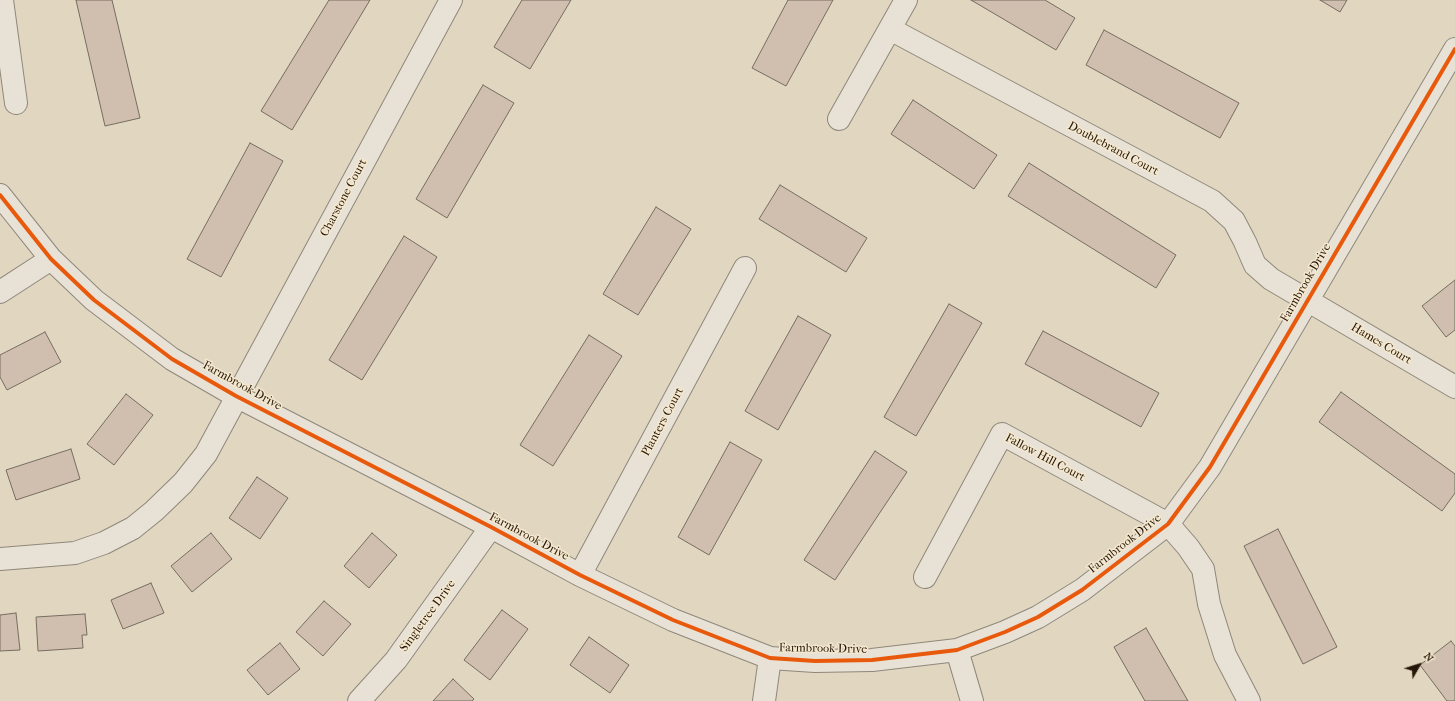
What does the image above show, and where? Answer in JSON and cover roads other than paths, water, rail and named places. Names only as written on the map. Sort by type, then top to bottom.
[{"type":"street","points":[[2,0],[16,103]]},
{"type":"street","name":"Charstone Court","points":[[0,559],[75,553],[104,543],[133,528],[154,511],[183,483],[206,454],[451,0]]},
{"type":"street","points":[[839,119],[906,0]]},
{"type":"street","name":"Doublebrand Court","points":[[890,30],[1212,201],[1234,222],[1255,264],[1271,279],[1308,300]]},
{"type":"street","name":"Farmbrook Drive","points":[[0,195],[52,259],[94,300],[172,359],[236,396],[491,527],[580,575],[672,620],[770,658],[815,661],[872,660],[956,650],[1005,632],[1038,617],[1082,590],[1168,524],[1210,467],[1455,49]]},
{"type":"street","points":[[0,292],[52,259]]},
{"type":"street","name":"Planters Court","points":[[580,575],[745,268]]},
{"type":"street","name":"Hames Court","points":[[1308,300],[1455,387]]},
{"type":"street","name":"Fallow Hill Court","points":[[925,577],[1002,434],[1168,524]]},
{"type":"street","points":[[1168,524],[1188,547],[1203,569],[1210,604],[1225,655],[1249,701]]},
{"type":"street","name":"Singletree Drive","points":[[359,701],[396,660],[491,527]]},
{"type":"street","points":[[956,650],[972,701]]},
{"type":"street","points":[[764,701],[770,658]]}]
